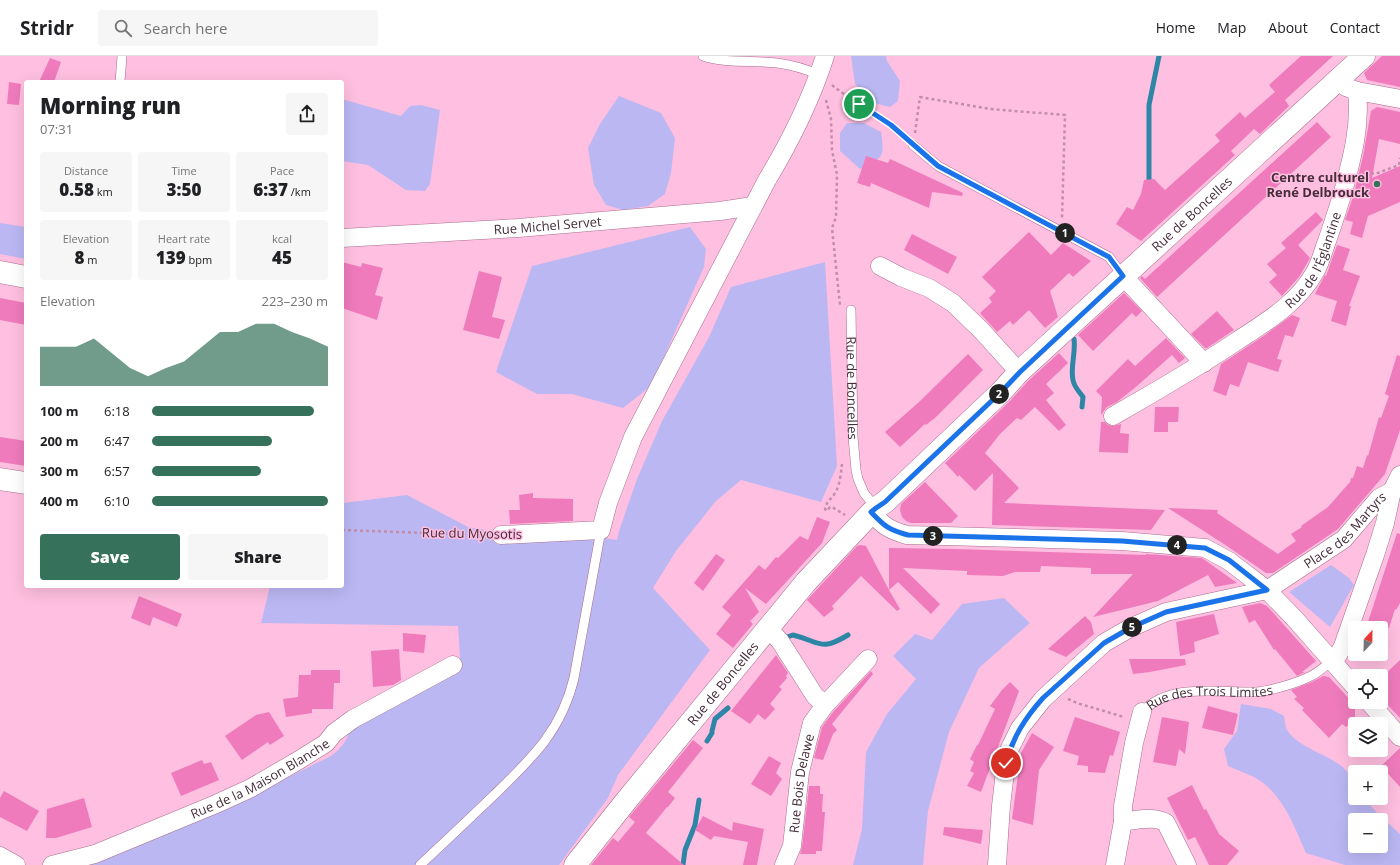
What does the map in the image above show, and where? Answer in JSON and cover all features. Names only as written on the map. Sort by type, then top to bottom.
[{"type":"main road","name":"Rue de Boncelles","points":[[575,865],[806,582],[873,510],[885,502],[1001,392],[1020,372],[1123,276],[1364,56]]},
{"type":"main road","points":[[0,272],[24,277]]},
{"type":"main road","points":[[0,479],[24,483]]},
{"type":"street","points":[[601,530],[608,503],[633,436],[753,206],[800,121],[811,97],[826,56]]},
{"type":"street","points":[[1334,84],[1357,91],[1400,99]]},
{"type":"street","name":"Rue de l'Églantine","points":[[1113,416],[1204,363],[1253,330],[1286,306],[1307,283],[1320,262],[1338,207],[1354,150],[1358,116],[1357,91]]},
{"type":"street","name":"Rue Michel Servet","points":[[344,238],[518,228],[720,211],[753,206]]},
{"type":"street","points":[[880,266],[901,277],[929,288],[953,303],[981,330],[1020,372]]},
{"type":"street","points":[[1123,276],[1204,363]]},
{"type":"street","points":[[1392,491],[1400,475]]},
{"type":"street","name":"Place des Martyrs","points":[[1267,590],[1344,539],[1380,498],[1392,491]]},
{"type":"street","name":"Place des Martyrs","points":[[1332,661],[1343,646],[1375,555],[1385,523],[1392,491]]},
{"type":"street","points":[[873,510],[885,526],[896,532],[908,535],[1122,541],[1205,548],[1229,560],[1267,590],[1295,619],[1348,679]]},
{"type":"street","name":"Rue du Myosotis","points":[[501,535],[601,530]]},
{"type":"street","points":[[997,865],[1001,806],[1006,763],[1010,748],[1020,728],[1043,698],[1104,643],[1130,628],[1166,612],[1267,590]]},
{"type":"street","points":[[768,628],[780,641],[815,696],[825,705]]},
{"type":"street","name":"Rue Bois Delawe","points":[[784,865],[792,846],[799,779],[812,723],[825,705],[868,658]]},
{"type":"street","name":"Rue de la Maison Blanche","points":[[52,865],[95,854],[251,788],[300,760],[326,743],[334,733],[353,719],[453,665]]},
{"type":"street","points":[[1375,709],[1400,737]]},
{"type":"street","name":"Rue des Trois Limites","points":[[1115,865],[1123,806],[1141,718]]},
{"type":"street","points":[[1122,821],[1155,819],[1166,823],[1187,865]]},
{"type":"street","points":[[0,856],[16,865]]},
{"type":"lane","points":[[120,80],[122,56]]},
{"type":"lane","points":[[703,56],[724,61],[792,65],[819,75]]},
{"type":"lane","points":[[913,145],[938,166],[1109,257],[1123,276]]},
{"type":"lane","name":"Rue de Boncelles","points":[[851,310],[853,437],[856,470],[858,479],[873,510]]},
{"type":"lane","points":[[420,865],[527,763],[543,744],[557,723],[568,702],[574,678],[601,530]]},
{"type":"lane","name":"Rue des Trois Limites","points":[[1141,718],[1150,705],[1160,699],[1185,693],[1215,690],[1256,692],[1272,689],[1311,676],[1332,661]]},
{"type":"path","points":[[819,75],[846,96],[891,125],[913,145]]},
{"type":"path","points":[[913,145],[920,98],[990,109],[1065,115],[1061,232]]},
{"type":"path","points":[[1349,169],[1375,174],[1399,165],[1400,158]]},
{"type":"path","name":"Rue du Myosotis","points":[[344,530],[501,535]]},
{"type":"path","points":[[1077,703],[1141,718]]},
{"type":"shaded area","points":[[851,56],[886,56],[887,61],[900,81],[898,101],[890,107],[874,103],[855,84]]},
{"type":"shaded area","points":[[619,96],[661,113],[675,138],[671,173],[665,194],[648,206],[623,210],[606,205],[594,185],[588,148],[600,124]]},
{"type":"shaded area","points":[[344,100],[401,116],[410,106],[421,105],[440,110],[430,184],[425,191],[406,190],[368,165],[344,161]]},
{"type":"shaded area","points":[[847,123],[864,123],[881,132],[883,147],[881,156],[874,162],[860,169],[840,151],[840,133]]},
{"type":"shaded area","points":[[0,223],[24,227],[24,259],[0,254]]},
{"type":"shaded area","points":[[690,227],[706,249],[704,267],[651,386],[623,408],[572,394],[537,394],[496,372],[532,266]]},
{"type":"shaded area","points":[[825,262],[837,466],[821,502],[741,480],[716,501],[676,551],[653,588],[710,650],[618,775],[608,798],[559,865],[84,865],[250,796],[331,756],[344,743],[351,727],[459,666],[460,656],[458,626],[261,623],[270,588],[344,588],[344,503],[407,495],[468,527],[497,532],[591,536],[617,540],[637,479],[662,421],[709,337],[731,287]]},
{"type":"shaded area","points":[[1331,565],[1349,578],[1354,585],[1330,627],[1289,592]]},
{"type":"shaded area","points":[[1004,598],[1030,623],[979,668],[949,732],[928,811],[923,865],[853,865],[862,829],[866,752],[887,714],[916,679],[893,656],[915,634],[932,640],[962,604]]},
{"type":"shaded area","points":[[1241,704],[1271,709],[1284,716],[1286,729],[1294,738],[1334,761],[1348,774],[1348,805],[1370,805],[1377,813],[1348,813],[1348,853],[1388,853],[1388,823],[1400,834],[1400,865],[1345,865],[1306,853],[1292,821],[1280,801],[1264,783],[1228,766],[1224,749],[1237,731]]},
{"type":"building","points":[[1301,56],[1333,56],[1285,100],[1289,106],[1260,134],[1254,129],[1231,151],[1235,155],[1141,241],[1116,224],[1127,207],[1133,210],[1141,194],[1144,180],[1154,179],[1165,190],[1220,141],[1215,135],[1240,112],[1245,118],[1275,92],[1269,85]]},
{"type":"building","points":[[1382,56],[1400,56],[1400,87],[1367,80],[1364,73]]},
{"type":"building","points":[[50,58],[61,62],[55,80],[40,80]]},
{"type":"building","points":[[9,82],[21,84],[19,105],[7,104]]},
{"type":"building","points":[[1377,107],[1400,112],[1400,144],[1379,139],[1372,178],[1400,166],[1400,202],[1368,216],[1362,238],[1350,234],[1353,222],[1345,220],[1356,188],[1355,189],[1363,156],[1371,111]]},
{"type":"building","points":[[1317,122],[1331,137],[1157,297],[1140,278],[1142,276],[1145,279]]},
{"type":"building","points":[[866,156],[888,163],[890,159],[963,193],[962,196],[932,192],[929,208],[871,183],[870,187],[857,183]]},
{"type":"building","points":[[1316,212],[1323,220],[1298,245],[1310,258],[1299,277],[1282,296],[1269,282],[1277,275],[1267,264],[1286,248],[1281,243]]},
{"type":"building","points":[[1029,232],[1051,255],[1063,243],[1091,261],[1073,277],[1069,273],[1050,291],[1058,317],[1045,328],[1029,310],[1013,325],[1010,321],[997,332],[980,313],[992,302],[989,298],[996,291],[982,277]]},
{"type":"building","points":[[912,234],[957,257],[948,274],[904,250]]},
{"type":"building","points":[[1337,245],[1350,249],[1343,270],[1360,276],[1349,306],[1351,306],[1346,326],[1331,321],[1337,301],[1315,294],[1325,275],[1326,276]]},
{"type":"building","points":[[344,263],[361,267],[362,263],[383,268],[375,295],[383,297],[377,320],[344,309]]},
{"type":"building","points":[[479,271],[502,277],[492,317],[505,320],[499,339],[463,330]]},
{"type":"building","points":[[1124,293],[1142,311],[1136,317],[1132,313],[1093,351],[1078,335]]},
{"type":"building","points":[[0,298],[24,303],[24,325],[0,320]]},
{"type":"building","points":[[1217,311],[1234,330],[1205,348],[1191,334]]},
{"type":"building","points":[[1292,315],[1300,318],[1293,337],[1285,335],[1277,359],[1282,360],[1278,372],[1248,362],[1239,387],[1230,384],[1226,396],[1213,391],[1221,364]]},
{"type":"building","points":[[1166,338],[1185,358],[1179,363],[1172,355],[1117,402],[1107,407],[1101,415],[1102,397],[1096,391],[1128,359],[1135,366]]},
{"type":"building","points":[[1059,353],[1068,363],[1046,384],[1054,393],[1046,400],[1066,425],[1059,431],[1035,407],[1021,420],[1017,418],[1000,434],[985,453],[1019,488],[1004,503],[1165,510],[1151,530],[992,525],[993,473],[975,491],[959,475],[958,477],[945,463],[1010,401],[1028,381]]},
{"type":"building","points":[[968,354],[983,370],[936,417],[926,425],[925,424],[900,447],[885,432],[919,402]]},
{"type":"building","points":[[1397,355],[1400,356],[1400,430],[1385,474],[1338,529],[1273,573],[1266,573],[1168,508],[1218,510],[1217,513],[1278,554],[1296,541],[1291,534],[1328,507],[1350,482],[1351,478],[1353,478],[1357,466],[1363,468],[1379,417],[1381,418],[1389,396],[1385,394]]},
{"type":"building","points":[[1155,407],[1179,407],[1178,422],[1168,422],[1168,432],[1154,432]]},
{"type":"building","points":[[1101,422],[1105,422],[1108,425],[1113,426],[1121,424],[1120,433],[1129,434],[1128,453],[1099,452]]},
{"type":"building","points":[[0,437],[24,441],[24,466],[0,462]]},
{"type":"building","points":[[925,482],[958,516],[951,523],[911,523],[902,517],[900,510],[901,504]]},
{"type":"building","points":[[533,493],[533,498],[573,499],[573,521],[510,524],[509,510],[520,510],[519,495]]},
{"type":"building","points":[[817,517],[830,522],[822,543],[766,604],[745,588],[759,612],[750,621],[753,624],[733,648],[716,634],[731,615],[722,607],[759,565],[765,570],[776,557],[778,558],[800,536],[808,540]]},
{"type":"building","points":[[1397,533],[1400,534],[1400,603],[1396,610],[1395,609],[1389,628],[1388,621],[1368,621]]},
{"type":"building","points":[[857,546],[866,546],[900,609],[897,611],[861,576],[832,606],[834,609],[824,617],[807,600]]},
{"type":"building","points":[[889,548],[1146,554],[1202,558],[1237,583],[1215,587],[1208,575],[1158,601],[1093,617],[1133,574],[1091,574],[1091,568],[1041,566],[1040,572],[1015,572],[1003,576],[967,575],[967,571],[903,568],[940,604],[931,614],[898,582],[889,590]]},
{"type":"building","points":[[716,554],[725,560],[703,591],[694,583]]},
{"type":"building","points":[[139,596],[182,614],[177,627],[153,617],[150,626],[131,618]]},
{"type":"building","points":[[1260,603],[1267,606],[1316,661],[1302,672],[1305,672],[1297,676],[1275,649],[1274,650],[1255,620],[1249,623],[1242,607]]},
{"type":"building","points":[[1214,614],[1219,634],[1194,642],[1195,652],[1180,656],[1176,622]]},
{"type":"building","points":[[1085,616],[1091,622],[1094,634],[1066,657],[1048,649]]},
{"type":"building","points":[[403,633],[426,635],[424,653],[403,651]]},
{"type":"building","points":[[399,649],[401,680],[393,685],[373,687],[371,651]]},
{"type":"building","points":[[776,655],[788,673],[786,676],[787,678],[779,687],[782,689],[770,704],[775,709],[765,720],[758,714],[750,724],[731,711]]},
{"type":"building","points":[[1129,659],[1185,659],[1186,665],[1133,674]]},
{"type":"building","points":[[1400,660],[1400,718],[1388,705],[1388,671]]},
{"type":"building","points":[[311,670],[340,670],[340,683],[334,683],[333,709],[312,709],[312,713],[286,717],[283,699],[298,697],[299,675],[311,675]]},
{"type":"building","points":[[871,671],[873,674],[832,724],[837,730],[833,734],[823,760],[814,758],[822,727],[833,712]]},
{"type":"building","points":[[1323,676],[1329,677],[1348,697],[1348,709],[1355,709],[1355,717],[1348,717],[1348,725],[1346,727],[1342,724],[1329,738],[1302,710],[1304,708],[1294,699],[1297,697],[1291,690]]},
{"type":"building","points":[[1010,682],[1019,691],[981,792],[967,786],[974,773],[970,771],[974,762],[970,759],[995,709],[990,706]]},
{"type":"building","points":[[1208,706],[1238,714],[1233,735],[1202,728]]},
{"type":"building","points":[[269,712],[284,736],[270,745],[268,742],[242,760],[225,736],[256,715]]},
{"type":"building","points":[[1075,717],[1120,732],[1113,756],[1110,755],[1105,773],[1088,772],[1088,766],[1077,765],[1079,756],[1063,751]]},
{"type":"building","points":[[1162,717],[1189,722],[1185,754],[1179,749],[1176,766],[1153,762]]},
{"type":"building","points":[[1032,733],[1054,747],[1039,770],[1033,825],[1012,819],[1021,753]]},
{"type":"building","points":[[693,740],[703,748],[668,792],[675,798],[646,833],[684,865],[591,865],[613,838],[618,842],[635,822],[629,817]]},
{"type":"building","points":[[1400,748],[1400,787],[1388,774],[1388,765],[1382,765]]},
{"type":"building","points":[[769,756],[781,763],[776,773],[782,779],[771,796],[751,784]]},
{"type":"building","points":[[202,760],[204,764],[211,762],[219,780],[181,796],[171,773]]},
{"type":"building","points":[[1192,785],[1204,810],[1206,809],[1219,834],[1239,851],[1227,865],[1209,865],[1195,837],[1188,840],[1167,798]]},
{"type":"building","points":[[809,786],[820,786],[820,794],[823,794],[822,812],[825,812],[822,851],[816,851],[816,854],[800,854],[802,847]]},
{"type":"building","points":[[4,791],[39,811],[27,831],[0,817],[0,798]]},
{"type":"building","points":[[84,798],[92,827],[56,838],[46,838],[47,809]]},
{"type":"building","points":[[703,816],[732,831],[733,822],[764,829],[757,865],[743,865],[748,842],[714,836],[711,840],[695,830]]},
{"type":"building","points":[[944,827],[983,830],[981,844],[943,835]]},
{"type":"waterway","points":[[1149,179],[1149,105],[1159,56]]},
{"type":"waterway","points":[[1074,339],[1072,375],[1074,385],[1083,397],[1082,407]]},
{"type":"waterway","points":[[787,637],[793,635],[815,643],[826,644],[832,643],[848,635]]},
{"type":"waterway","points":[[712,731],[715,719],[728,708]]},
{"type":"waterway","points":[[707,741],[712,733]]},
{"type":"waterway","points":[[683,865],[685,850],[695,825],[699,800]]},
{"type":"place","name":"Centre culturel René Delbrouck","points":[[1377,184]]},
{"type":"route","points":[[859,104],[891,125],[938,166],[1109,257],[1123,276],[1020,372],[1001,392],[885,502],[871,512],[885,526],[896,532],[908,535],[1122,541],[1205,548],[1229,560],[1267,590],[1179,608],[1166,612],[1116,635],[1104,643],[1043,698],[1034,708],[1014,738],[1006,763]]}]
